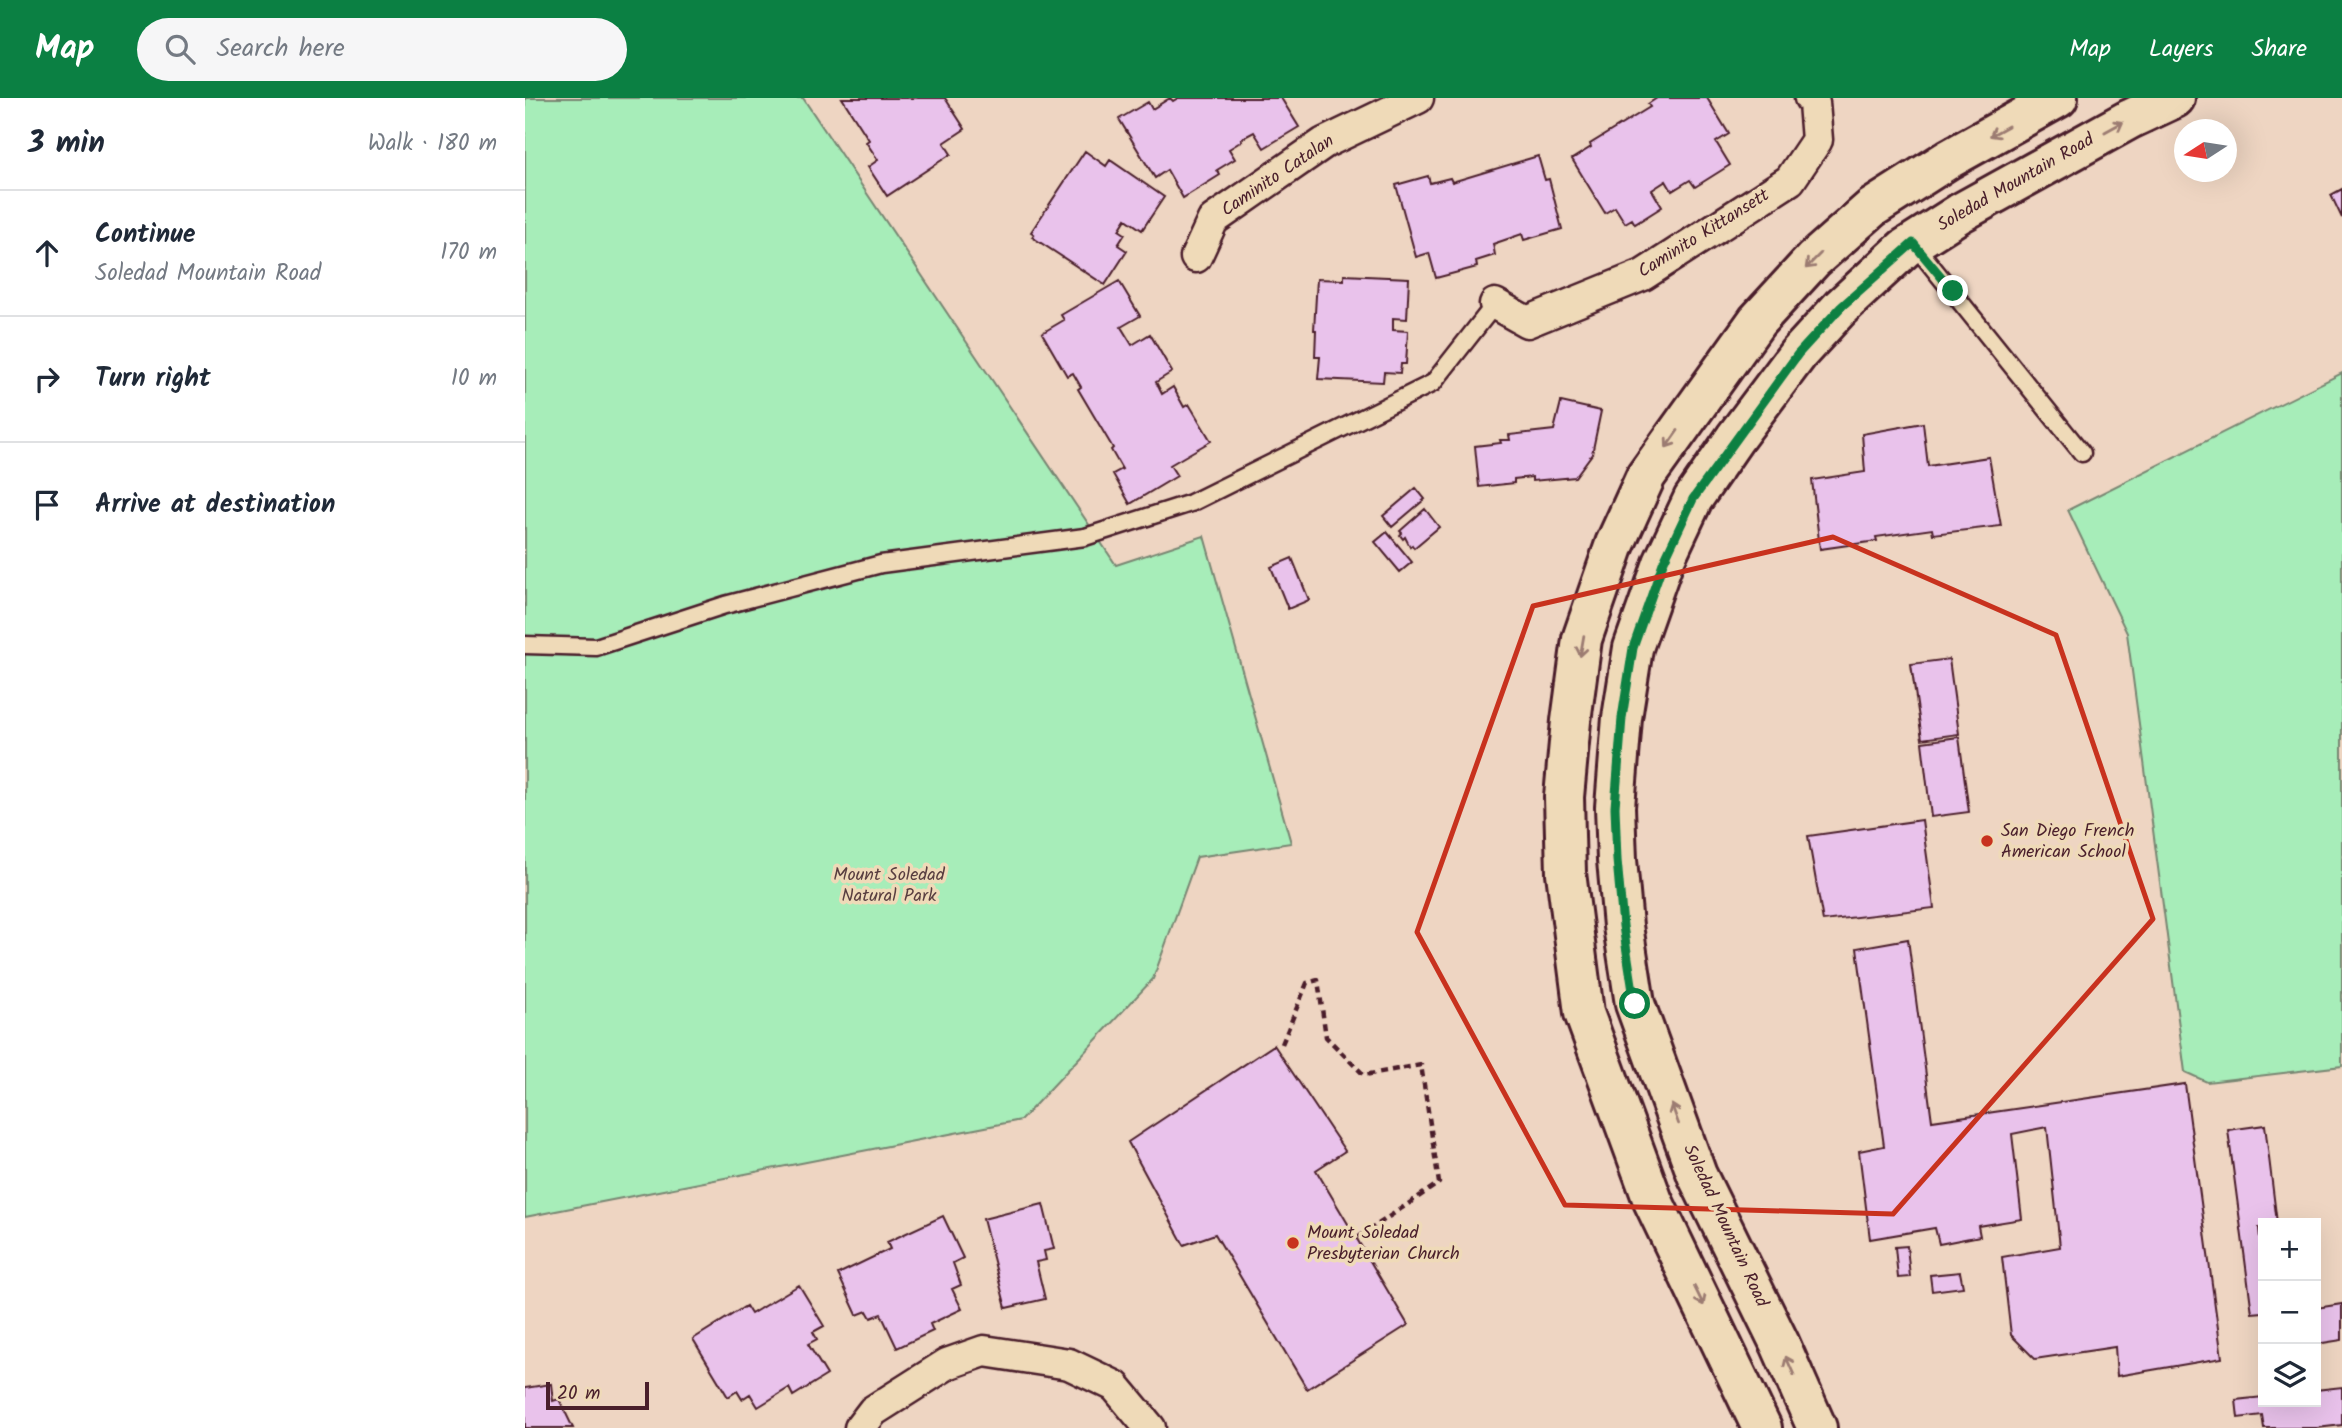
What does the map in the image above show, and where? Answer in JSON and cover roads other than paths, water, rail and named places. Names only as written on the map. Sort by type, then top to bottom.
[{"type":"main road","points":[[1762,1428],[1653,1201],[1584,1013],[1566,873],[1564,797],[1582,639],[1615,544],[1646,476],[1757,321],[1813,260],[1872,208],[1949,159],[2058,98]]},
{"type":"main road","name":"Soledad Mountain Road","points":[[1817,1428],[1780,1343],[1697,1175],[1635,1004],[1623,926],[1615,807],[1622,718],[1633,648],[1663,563],[1693,499],[1798,354],[1841,307],[1913,243],[1960,212],[2130,118],[2175,98]]},
{"type":"street","name":"Caminito Catalan","points":[[1196,257],[1213,219],[1324,143],[1418,98]]},
{"type":"street","name":"Caminito Kittansett","points":[[1495,304],[1527,322],[1643,275],[1790,180],[1817,140],[1814,103],[1810,98]]},
{"type":"street","points":[[860,1428],[873,1411],[947,1364],[984,1351],[1069,1363],[1115,1386],[1150,1428]]},
{"type":"lane","points":[[1913,243],[2082,453]]},
{"type":"lane","points":[[525,645],[596,648],[726,605],[881,564],[1085,537],[1191,503],[1433,383],[1495,304]]},
{"type":"place","name":"San Diego French American School","points":[[1987,841]]},
{"type":"place","name":"Mount Soledad Presbyterian Church","points":[[1293,1243]]},
{"type":"park label","name":"Mount Soledad Natural Park","points":[[889,885]]}]
